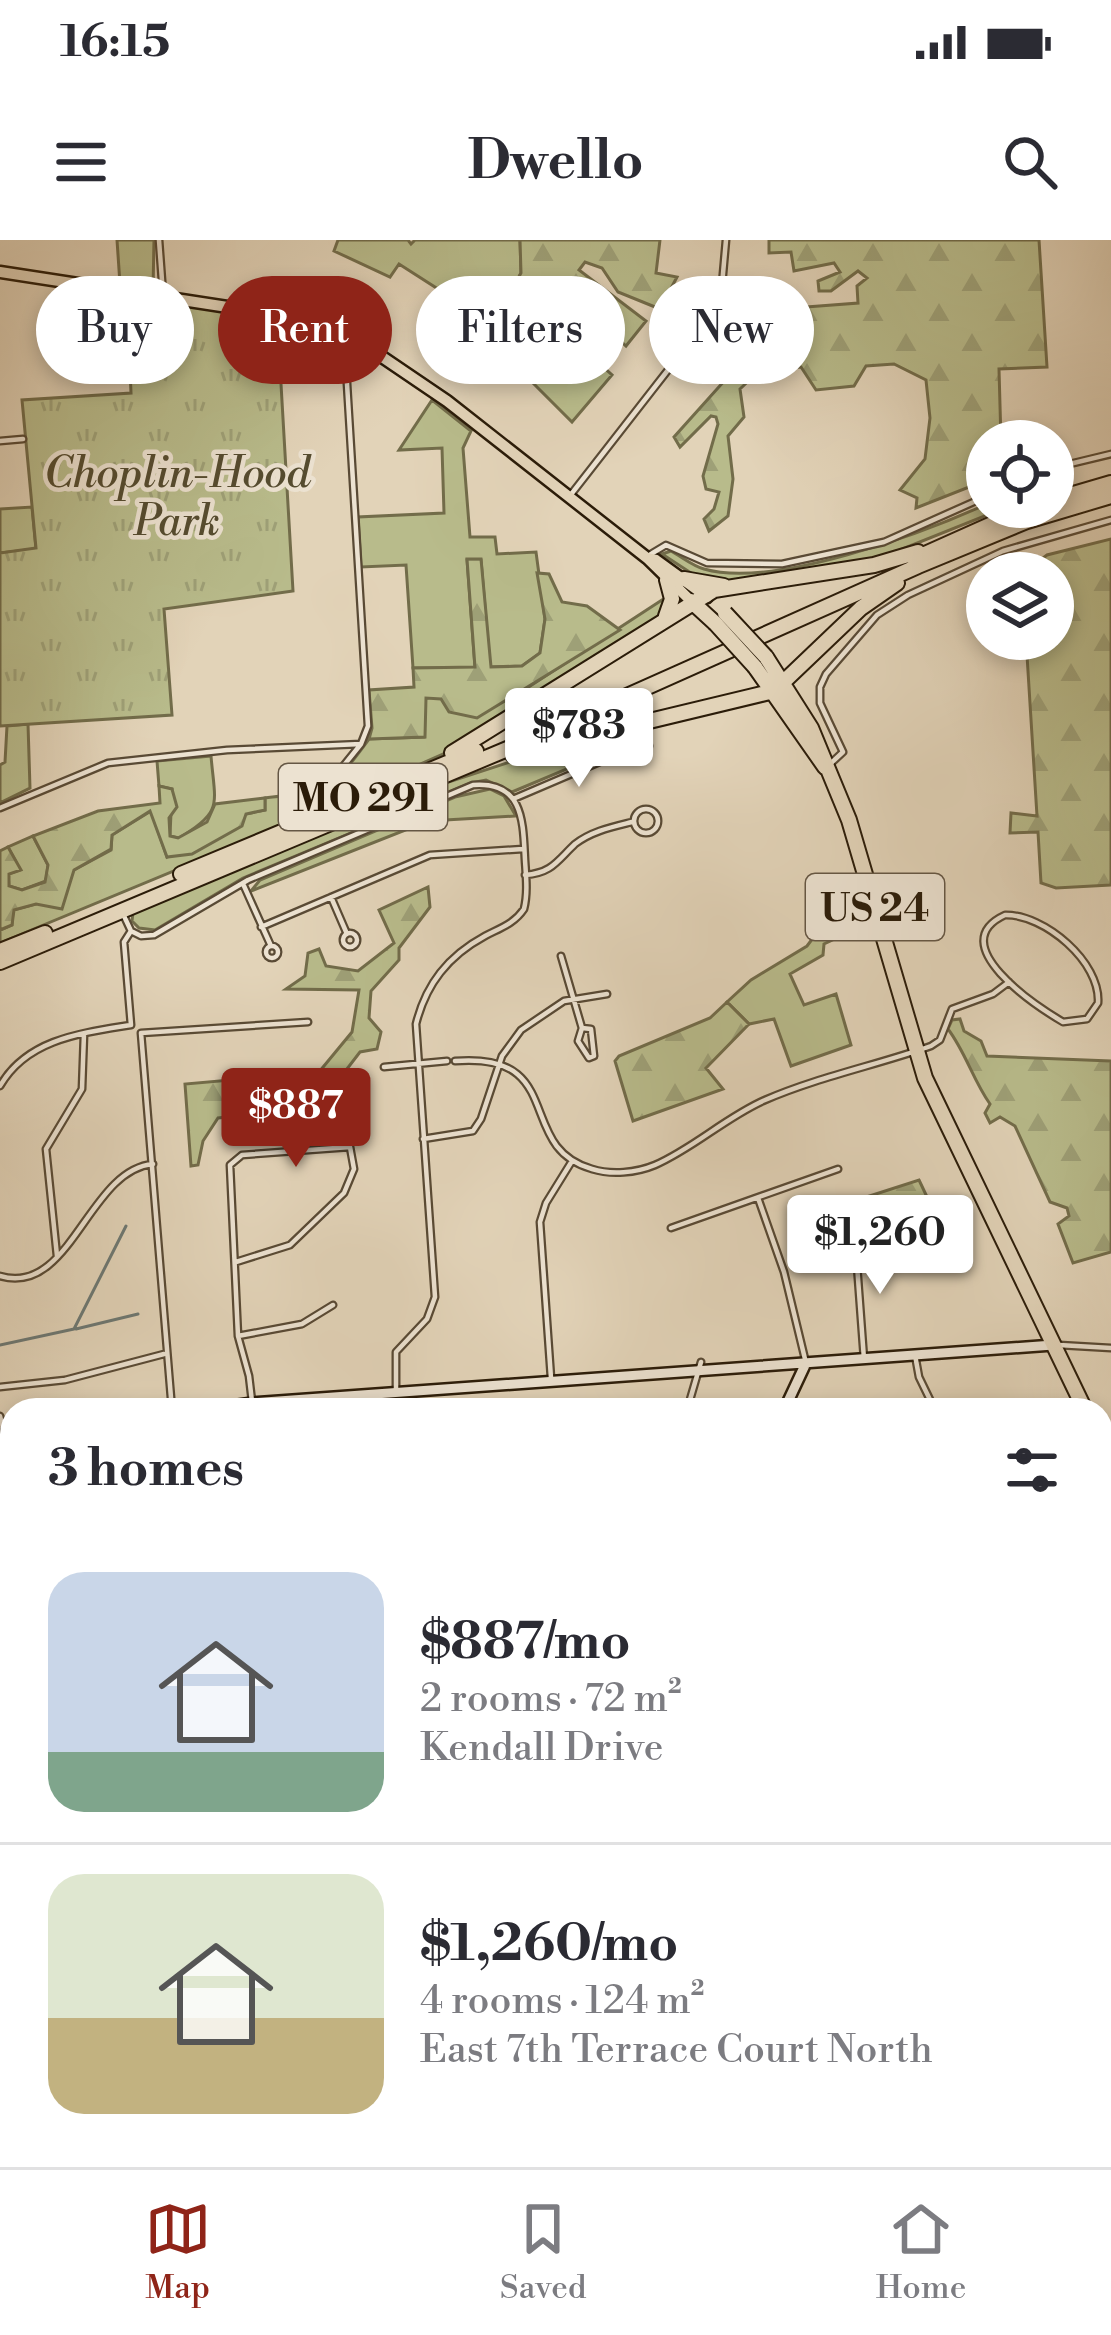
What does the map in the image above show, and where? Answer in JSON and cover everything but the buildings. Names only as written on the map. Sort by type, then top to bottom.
[{"type":"highway","points":[[1074,494],[1111,483]]},
{"type":"highway","name":"MO 291","points":[[0,962],[449,773],[960,549],[1027,521],[1111,496]]},
{"type":"highway","name":"MO 291","points":[[0,951],[518,734],[981,528]]},
{"type":"highway","points":[[386,787],[485,734],[714,590],[874,565],[935,548]]},
{"type":"highway","points":[[449,773],[469,771],[538,747],[756,696],[784,694],[801,666],[879,595],[960,549]]},
{"type":"highway","points":[[666,617],[675,580],[736,586]]},
{"type":"highway","name":"US 24","points":[[699,599],[761,662],[820,746],[858,847],[916,1052],[941,1115],[1079,1398]]},
{"type":"main road","name":"US 24","points":[[0,272],[36,278]]},
{"type":"main road","name":"US 24","points":[[392,364],[420,380],[699,599]]},
{"type":"street","points":[[159,240],[162,276]]},
{"type":"street","points":[[569,497],[707,320],[722,285],[726,240]]},
{"type":"street","points":[[328,785],[361,743],[368,726],[347,384]]},
{"type":"street","points":[[0,442],[22,440]]},
{"type":"street","points":[[1074,463],[1111,454]]},
{"type":"street","points":[[647,558],[666,545],[706,563],[764,565],[803,560],[884,542],[966,505]]},
{"type":"street","points":[[825,767],[843,752],[820,704],[822,680],[877,615],[897,600],[1003,551],[1111,520]]},
{"type":"street","points":[[0,808],[107,763],[361,743]]},
{"type":"street","points":[[513,799],[637,746]]},
{"type":"street","points":[[122,910],[131,931],[154,935],[242,883],[473,785],[489,784],[513,799],[523,824],[526,902],[512,923],[461,950],[433,982],[416,1024],[435,1297],[427,1319],[398,1348],[396,1394]]},
{"type":"street","points":[[526,875],[549,871],[585,838],[632,823],[649,808],[658,818],[651,832],[632,823]]},
{"type":"street","points":[[261,927],[430,855],[524,849]]},
{"type":"street","points":[[242,883],[271,946]]},
{"type":"street","points":[[332,897],[347,934]]},
{"type":"street","points":[[1012,914],[1058,936],[1072,949],[1094,975],[1098,1003],[1087,1018],[1064,1022],[1009,982],[991,960],[984,941],[992,922],[1012,914]]},
{"type":"street","points":[[131,931],[124,942],[131,1025]]},
{"type":"street","points":[[561,956],[582,1028]]},
{"type":"street","points":[[384,1067],[451,1061],[499,1064],[528,1083],[546,1131],[572,1160],[606,1172],[647,1168],[766,1099],[916,1052],[940,1040],[952,1009],[993,994],[1009,982]]},
{"type":"street","points":[[423,1139],[473,1131],[499,1064],[521,1030],[573,997],[607,994]]},
{"type":"street","points":[[0,1086],[28,1052],[84,1034],[131,1025],[142,1033],[308,1022]]},
{"type":"street","points":[[142,1033],[171,1398]]},
{"type":"street","points":[[57,1256],[46,1149],[82,1089],[84,1034]]},
{"type":"street","points":[[236,1262],[290,1245],[348,1189],[354,1169],[347,1145],[242,1155],[229,1170],[238,1336],[250,1398]]},
{"type":"street","points":[[552,1384],[540,1222],[572,1160]]},
{"type":"street","points":[[0,1276],[27,1276],[57,1256],[118,1176],[153,1164]]},
{"type":"street","points":[[671,1228],[838,1169]]},
{"type":"street","points":[[758,1198],[784,1273],[806,1363],[790,1398]]},
{"type":"street","points":[[852,1244],[864,1358]]},
{"type":"street","points":[[238,1336],[302,1324],[333,1305]]},
{"type":"street","points":[[352,1398],[552,1384],[698,1367],[1054,1345],[1111,1348]]},
{"type":"street","points":[[0,1387],[65,1380],[167,1354]]},
{"type":"street","points":[[915,1355],[929,1398]]},
{"type":"street","points":[[690,1398],[698,1367]]},
{"type":"green space","points":[[117,240],[154,240],[153,276],[119,276]]},
{"type":"green space","points":[[338,240],[408,240],[411,244],[415,240],[520,240],[521,273],[418,276],[399,264],[388,276],[334,251]]},
{"type":"green space","points":[[520,240],[660,240],[656,273],[672,276],[649,276],[649,305],[625,295],[625,276],[607,276],[602,268],[585,262],[579,270],[587,276],[521,273]]},
{"type":"green space","points":[[769,240],[1039,240],[1047,367],[999,369],[1000,420],[966,420],[966,488],[916,508],[917,498],[900,490],[925,459],[930,418],[926,380],[894,364],[866,366],[854,386],[816,390],[812,384],[814,306],[858,303],[857,286],[867,278],[858,271],[831,291],[819,291],[818,281],[840,272],[834,263],[794,271],[791,252],[769,253]]},
{"type":"green space","points":[[625,305],[646,321],[625,345]]},
{"type":"green space","name":"Choplin-Hood Park","points":[[194,306],[218,309],[218,384],[281,384],[293,591],[164,609],[172,715],[0,726],[0,553],[36,548],[22,400],[131,393],[131,384],[194,384]]},
{"type":"green space","points":[[534,384],[604,384],[572,422]]},
{"type":"green space","points":[[722,384],[745,384],[740,389],[744,417],[728,436],[733,479],[728,516],[709,531],[704,519],[714,509],[719,492],[706,489],[703,476],[716,417],[711,416],[680,447],[674,437]]},
{"type":"green space","points":[[432,400],[471,431],[463,448],[470,537],[495,537],[497,554],[536,552],[545,619],[540,653],[522,666],[490,667],[481,560],[467,560],[475,668],[413,668],[406,565],[361,567],[358,517],[444,513],[442,448],[399,450]]},
{"type":"green space","points":[[32,507],[36,549],[0,553],[0,509]]},
{"type":"green space","points":[[966,512],[966,523],[875,560],[727,581],[694,575],[662,554],[671,551],[704,569],[768,571],[847,555]]},
{"type":"green space","points":[[1111,539],[1111,885],[1056,888],[1041,883],[1038,832],[1010,833],[1011,813],[1037,816],[1027,660],[1074,660],[1074,552],[1059,552]]},
{"type":"green space","points":[[467,559],[481,559],[491,667],[522,666],[540,653],[545,619],[537,573],[549,574],[562,602],[587,606],[620,630],[477,718],[449,712],[441,699],[426,698],[425,737],[369,739],[369,690],[414,687],[413,668],[475,667]]},
{"type":"green space","points":[[665,598],[665,611],[658,617],[452,750],[0,943],[0,930],[12,925],[13,910],[36,904],[74,870],[111,850],[112,835],[151,811],[167,857],[246,814],[265,810],[265,798],[327,785],[369,739],[424,737],[425,698],[524,690]]},
{"type":"green space","points":[[28,724],[30,788],[0,803],[7,726]]},
{"type":"green space","points":[[649,728],[650,734],[512,792],[486,780],[471,783],[243,878],[155,930],[139,928],[132,921],[133,912],[427,789],[510,762]]},
{"type":"green space","points":[[211,756],[214,796],[210,813],[179,838],[170,836],[172,789],[159,786],[157,761]]},
{"type":"green space","points":[[159,786],[172,789],[177,807],[169,818],[170,836],[178,838],[207,822],[215,804],[265,798],[265,810],[246,814],[242,826],[192,854],[167,857],[150,811],[112,835],[111,849],[74,870],[62,909],[36,904],[14,910],[12,925],[0,930],[0,851],[8,847],[21,870],[9,874],[9,886],[22,890],[45,882],[48,865],[33,836],[98,811],[160,803]]},
{"type":"green space","points":[[490,789],[504,796],[516,816],[428,821],[251,891],[260,880],[455,797]]},
{"type":"green space","points":[[33,836],[48,865],[46,881],[22,890],[9,886],[8,874],[20,870],[8,847]]},
{"type":"green space","points":[[428,887],[430,907],[399,948],[399,960],[371,991],[369,1018],[381,1032],[377,1049],[360,1052],[333,1087],[337,1106],[218,1118],[203,1141],[198,1165],[191,1166],[185,1084],[319,1072],[352,1032],[359,990],[286,989],[305,976],[308,953],[319,949],[326,966],[358,971],[394,943],[379,910]]},
{"type":"green space","points":[[864,911],[867,924],[824,944],[823,955],[790,974],[804,1005],[836,994],[851,1045],[791,1066],[774,1019],[749,1024],[727,1002],[751,980],[807,946],[816,934]]},
{"type":"green space","points":[[727,1002],[749,1024],[706,1068],[723,1089],[633,1121],[615,1061],[710,1018]]},
{"type":"green space","points":[[960,1019],[964,1031],[981,1041],[987,1056],[1111,1061],[1111,1252],[1073,1263],[1058,1224],[1069,1216],[1067,1208],[1050,1202],[1015,1126],[1000,1117],[990,1123],[985,1113],[990,1104],[948,1029],[952,1020]]},
{"type":"green space","points":[[919,1180],[937,1218],[886,1234],[854,1201]]},
{"type":"waterway","points":[[0,1345],[74,1329],[126,1226]]},
{"type":"waterway","points":[[76,1329],[138,1314]]}]
